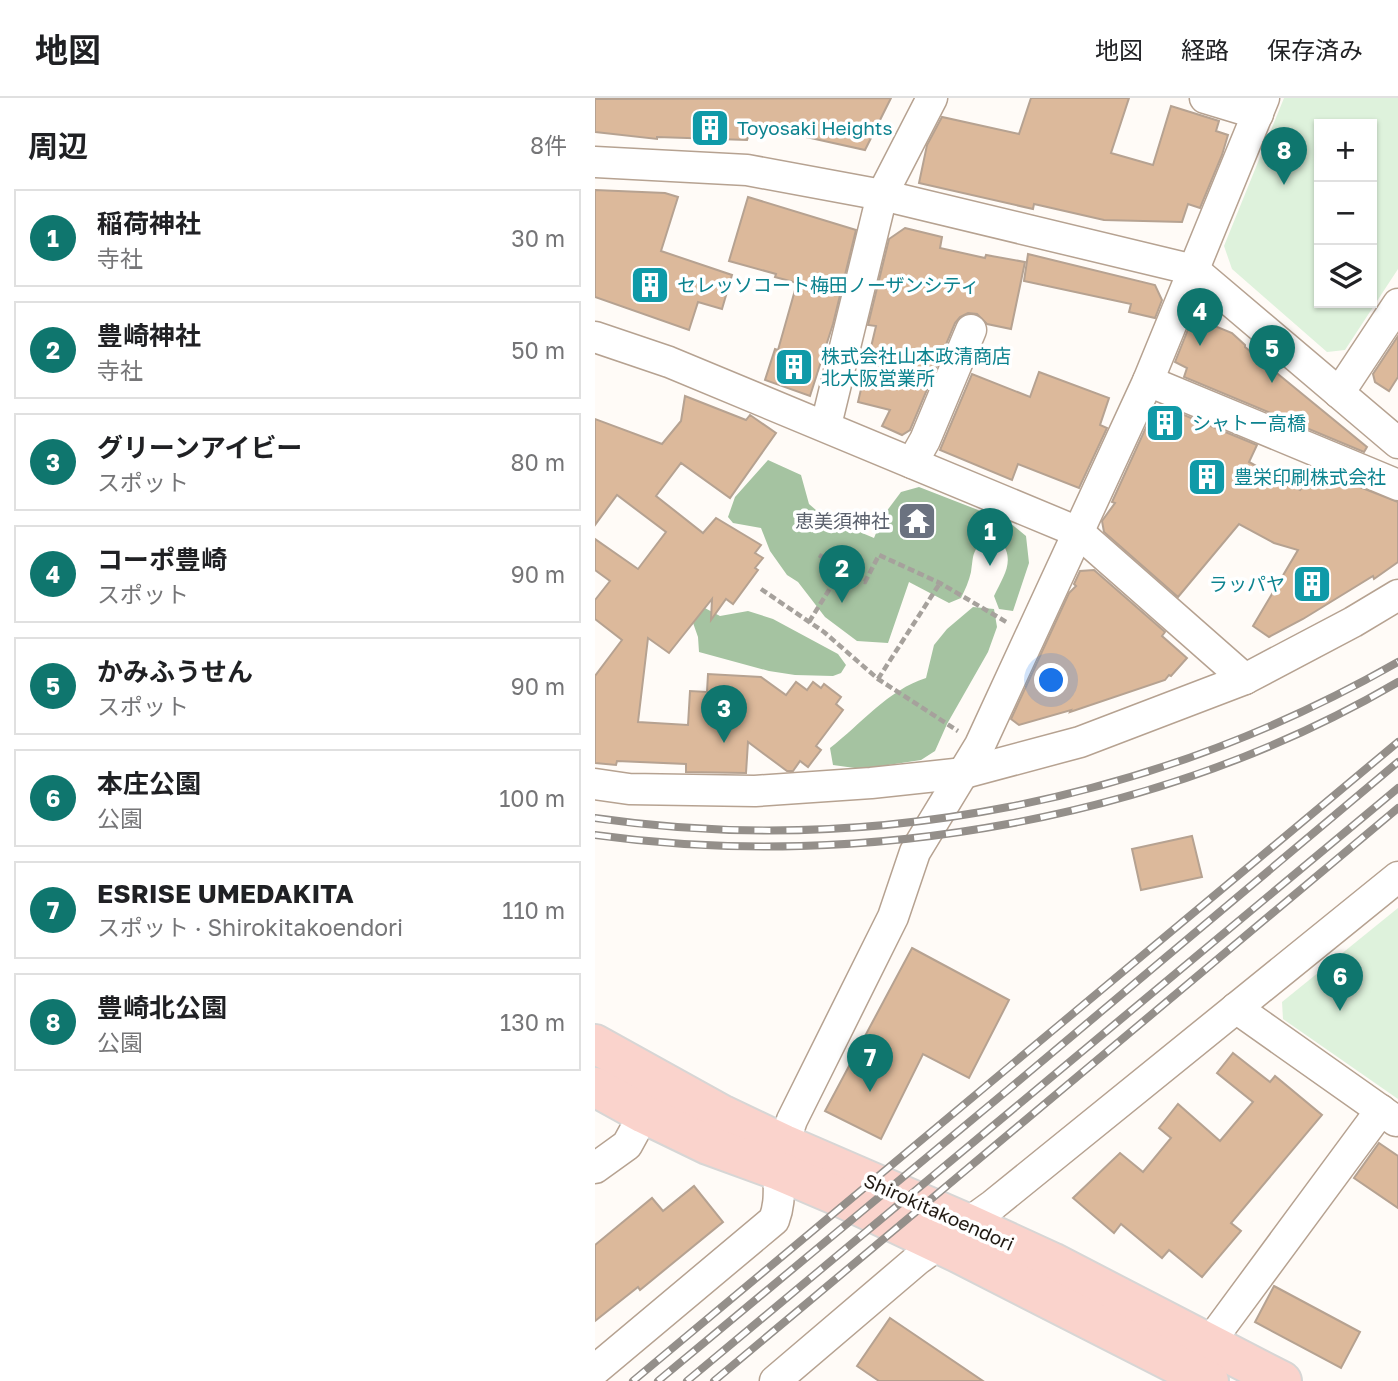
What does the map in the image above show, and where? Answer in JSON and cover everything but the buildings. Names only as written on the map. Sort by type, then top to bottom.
[{"type":"main road","name":"Shirokitakoendori","points":[[595,1044],[723,1115],[840,1197],[1037,1292],[1171,1372],[1209,1381]]},
{"type":"main road","name":"Shirokitakoendori","points":[[595,1087],[708,1145],[781,1157],[969,1224],[1052,1262],[1282,1381]]},
{"type":"street","points":[[825,425],[882,195],[932,98]]},
{"type":"street","points":[[595,1370],[774,1220],[780,1205],[781,1157],[792,1121],[893,917],[915,852],[980,744],[1148,381],[1261,106],[1205,98]]},
{"type":"street","points":[[595,162],[747,170],[882,195],[1194,270],[1398,443]]},
{"type":"street","points":[[1339,393],[1398,304]]},
{"type":"street","points":[[912,463],[925,440],[971,330]]},
{"type":"street","points":[[595,337],[669,362],[1078,532],[1245,679]]},
{"type":"street","points":[[1148,381],[1398,485]]},
{"type":"street","points":[[595,784],[629,789],[755,792],[964,773],[1080,742],[1245,679],[1398,595]]},
{"type":"street","points":[[785,1378],[937,1245],[969,1224],[1398,877]]},
{"type":"street","points":[[1209,1343],[1390,1116],[1236,1009]]},
{"type":"street","points":[[595,1168],[627,1145],[644,1114]]},
{"type":"path","points":[[819,555],[865,582],[880,555],[940,583],[1030,636]]},
{"type":"path","points":[[809,622],[842,569]]},
{"type":"path","points":[[878,679],[940,583]]},
{"type":"path","points":[[761,589],[824,632],[878,679],[980,744]]},
{"type":"green space","points":[[1284,98],[1398,98],[1398,269],[1377,301],[1377,119],[1314,119],[1314,308],[1372,308],[1345,350],[1327,352],[1232,269],[1224,246]]},
{"type":"green space","points":[[768,460],[801,475],[809,504],[824,517],[874,538],[883,516],[901,492],[919,487],[1009,522],[1026,536],[1029,563],[1013,611],[999,609],[994,596],[1007,568],[1005,547],[1000,540],[988,539],[974,553],[970,575],[961,598],[949,603],[909,582],[888,643],[857,641],[825,617],[798,582],[787,575],[770,551],[761,528],[733,523],[728,517],[735,497]]},
{"type":"green space","points":[[651,551],[666,558],[699,605],[720,616],[748,611],[773,619],[838,654],[846,665],[841,673],[833,676],[795,675],[769,671],[699,652],[698,637],[692,620],[638,571]]},
{"type":"green space","points":[[973,607],[994,609],[997,627],[988,652],[947,724],[935,751],[921,760],[862,769],[833,765],[830,748],[887,699],[912,683],[926,678],[934,645],[947,629]]},
{"type":"green space","points":[[1398,908],[1398,1099],[1283,1019],[1282,1002]]},
{"type":"railway","points":[[595,818],[699,828],[803,830],[907,823],[1010,807],[1111,783],[1210,750],[1306,710],[1398,662]]},
{"type":"railway","points":[[595,835],[697,845],[801,846],[905,839],[1009,824],[1112,800],[1211,769],[1307,729],[1398,682]]},
{"type":"railway","points":[[633,1381],[1398,742]]},
{"type":"railway","points":[[658,1381],[1398,762]]},
{"type":"railway","points":[[687,1381],[1398,788]]},
{"type":"railway","points":[[714,1381],[1398,808]]},
{"type":"place","name":"Toyosaki Heights","points":[[710,128]]},
{"type":"place","name":"豊崎北公園","points":[[1284,185]]},
{"type":"place","name":"セレッソコート梅田ノーザンシティ","points":[[650,285]]},
{"type":"place","name":"コーポ豊崎","points":[[1200,346]]},
{"type":"place","name":"株式会社山本政清商店 北大阪営業所","points":[[794,367]]},
{"type":"place","name":"かみふうせん","points":[[1272,383]]},
{"type":"place","name":"シャトー高橋","points":[[1165,423]]},
{"type":"place","name":"豊栄印刷株式会社","points":[[1207,477]]},
{"type":"place","name":"恵美須神社","points":[[917,521]]},
{"type":"place","name":"稲荷神社","points":[[990,566]]},
{"type":"place","name":"ラッパヤ","points":[[1312,584]]},
{"type":"place","name":"豊崎神社","points":[[842,603]]},
{"type":"place","name":"グリーンアイビー","points":[[724,743]]},
{"type":"place","name":"本庄公園","points":[[1340,1011]]},
{"type":"place","name":"ESRISE UMEDAKITA","points":[[870,1092]]}]
